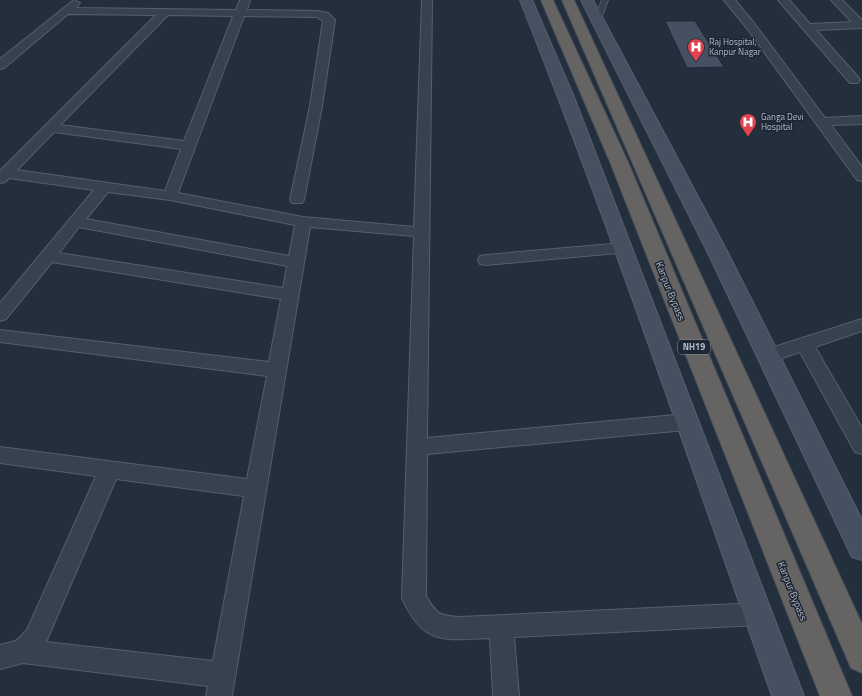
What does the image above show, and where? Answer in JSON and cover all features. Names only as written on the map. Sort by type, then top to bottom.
[{"type":"highway","name":"Kanpur Bypass","points":[[547,0],[618,162],[836,696]]},
{"type":"highway","name":"NH19","points":[[568,0],[862,658]]},
{"type":"main road","points":[[526,0],[566,97],[623,248],[788,696]]},
{"type":"main road","points":[[586,0],[717,251],[862,548]]},
{"type":"street","points":[[0,65],[78,0]]},
{"type":"street","points":[[170,196],[245,0]]},
{"type":"street","points":[[427,0],[414,598],[425,617],[439,627],[501,626],[758,614]]},
{"type":"street","points":[[730,0],[862,176]]},
{"type":"street","points":[[783,0],[854,80]]},
{"type":"street","points":[[836,0],[861,25]]},
{"type":"street","points":[[66,11],[324,15],[329,20],[316,106],[297,200]]},
{"type":"street","points":[[3,176],[164,12]]},
{"type":"street","points":[[807,28],[861,25]]},
{"type":"street","points":[[821,122],[862,120]]},
{"type":"street","points":[[50,128],[189,146]]},
{"type":"street","points":[[3,176],[170,196],[302,222],[422,232]]},
{"type":"street","points":[[0,315],[104,187]]},
{"type":"street","points":[[75,222],[297,263]]},
{"type":"street","points":[[11,654],[221,686],[297,263],[302,222]]},
{"type":"street","points":[[486,260],[623,248]]},
{"type":"street","points":[[48,256],[291,295]]},
{"type":"street","points":[[767,356],[862,325]]},
{"type":"street","points":[[0,336],[277,370]]},
{"type":"street","points":[[804,344],[862,446]]},
{"type":"street","points":[[418,447],[686,422]]},
{"type":"street","points":[[0,455],[256,489]]},
{"type":"street","points":[[11,654],[36,638],[110,469]]},
{"type":"street","points":[[501,626],[506,696]]},
{"type":"lane","points":[[597,20],[605,0]]},
{"type":"building","points":[[665,21],[695,21],[724,67],[687,68]]},
{"type":"place","name":"Raj Hospital, Kanpur Nagar","points":[[696,62]]},
{"type":"place","name":"Ganga Devi Hospital","points":[[748,137]]}]
